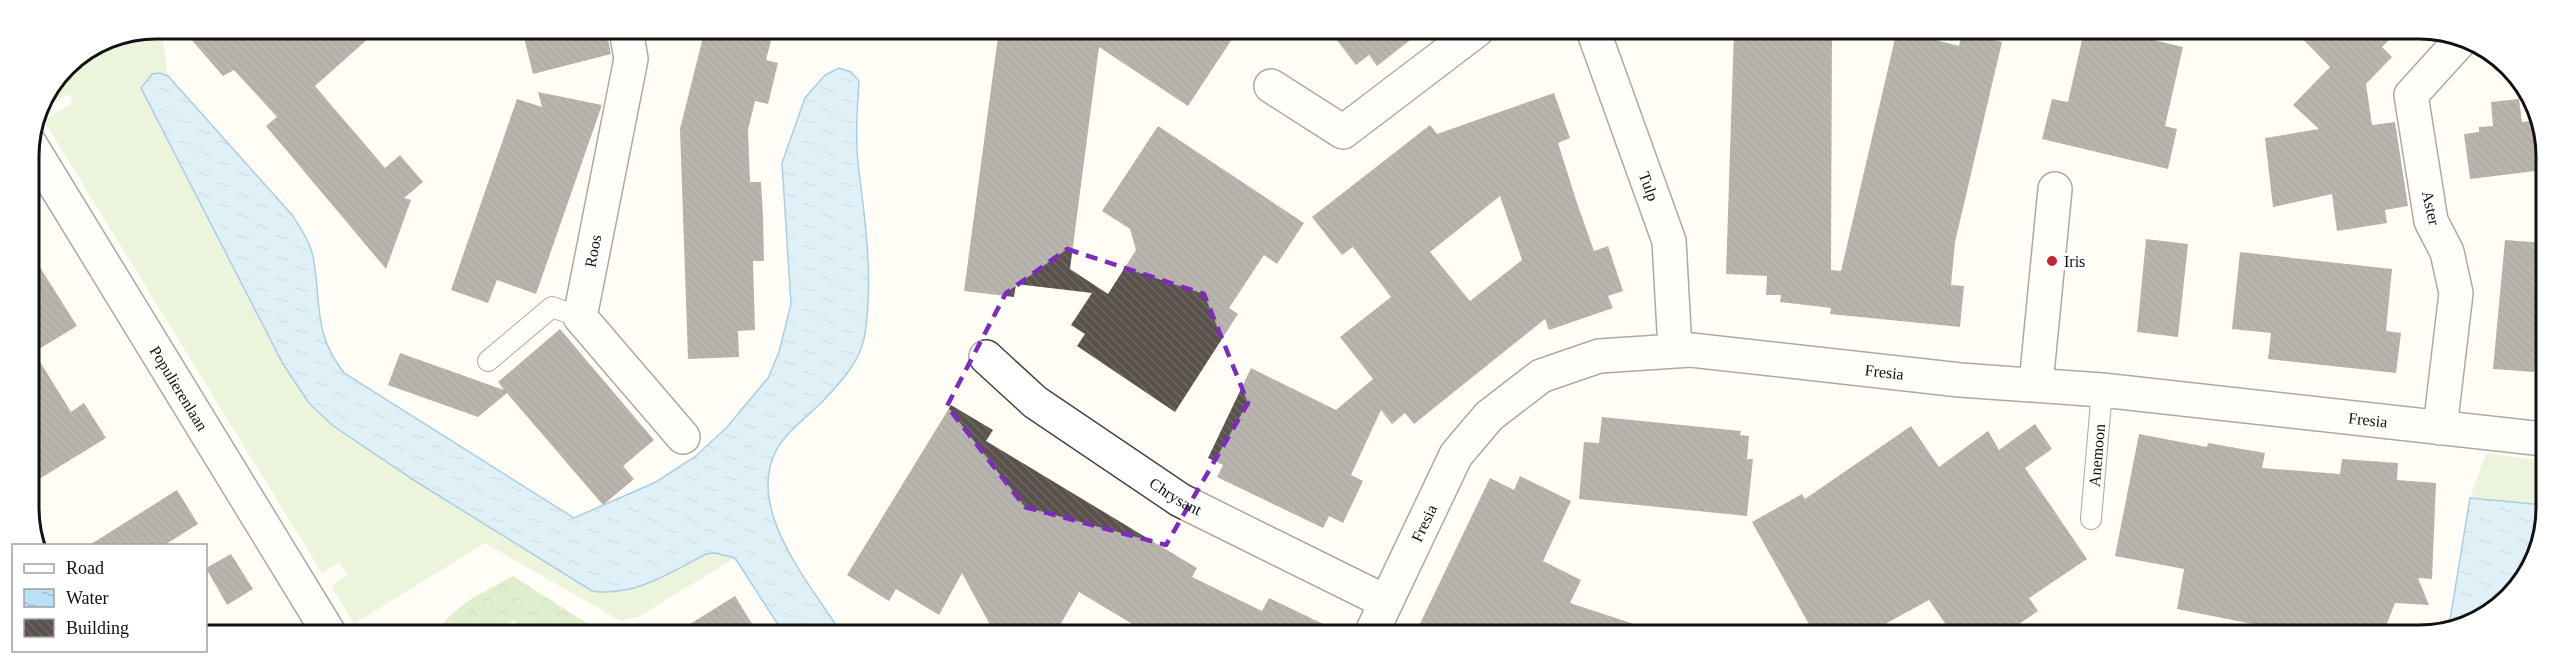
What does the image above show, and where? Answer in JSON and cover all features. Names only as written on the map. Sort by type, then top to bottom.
[{"type":"street","name":"Roos","points":[[580,316],[631,59],[628,39]]},
{"type":"street","points":[[1271,86],[1343,132],[1465,39]]},
{"type":"street","name":"Tulp","points":[[1596,39],[1669,242],[1675,349]]},
{"type":"street","name":"Aster","points":[[2440,428],[2456,293],[2447,252],[2431,221],[2411,95],[2456,45]]},
{"type":"street","name":"Populierenlaan","points":[[39,159],[324,625]]},
{"type":"street","points":[[2036,384],[2055,189]]},
{"type":"street","points":[[580,316],[683,437]]},
{"type":"street","name":"Fresia","points":[[1375,625],[1456,455],[1489,416],[1541,376],[1599,356],[1675,349],[1960,380],[2102,390],[2536,438]]},
{"type":"street","name":"Chrysant","points":[[986,357],[1035,402],[1180,500],[1386,602]]},
{"type":"lane","points":[[488,361],[552,307],[580,316]]},
{"type":"lane","name":"Anemoon","points":[[2091,519],[2102,390]]},
{"type":"highlighted area","points":[[1067,249],[1204,294],[1248,403],[1166,545],[1025,507],[947,406],[1006,293]]},
{"type":"green space","points":[[161,39],[163,41],[168,76],[159,73],[283,364],[623,592],[707,554],[721,553],[735,558],[638,617],[621,621],[485,543],[354,624],[331,586],[347,575],[339,563],[322,573],[44,122],[73,102],[68,94],[51,105],[68,79],[85,63],[98,55],[133,41]]},
{"type":"green space","points":[[2486,453],[2536,460],[2536,504],[2470,498]]},
{"type":"green space","points":[[513,576],[590,625],[518,625],[515,620],[506,625],[443,625],[461,606]]},
{"type":"water","points":[[839,68],[851,72],[859,81],[857,149],[868,273],[865,334],[863,344],[849,371],[780,444],[769,474],[769,498],[775,522],[786,546],[799,570],[836,625],[778,625],[735,558],[715,553],[706,554],[665,576],[637,587],[607,592],[592,591],[412,479],[332,425],[309,403],[283,364],[141,88],[152,74],[159,73],[168,76],[293,216],[313,256],[323,333],[334,359],[344,373],[574,518],[656,482],[696,456],[727,427],[768,378],[779,352],[791,304],[782,163],[805,98],[825,75]]},
{"type":"water","points":[[2470,498],[2536,504],[2534,531],[2530,545],[2512,579],[2490,601],[2464,616],[2450,621]]},
{"type":"building","points":[[191,39],[368,39],[315,86],[385,168],[400,155],[423,182],[404,198],[411,200],[386,269],[266,126],[277,117],[234,70],[223,76]]},
{"type":"building","points":[[524,39],[608,39],[611,54],[533,74]]},
{"type":"building","points":[[702,39],[771,39],[766,60],[778,63],[768,104],[755,101],[748,130],[750,182],[761,182],[764,261],[753,261],[755,330],[738,331],[739,357],[688,359],[680,129]]},
{"type":"building","points":[[998,39],[1232,39],[1188,106],[1099,47],[1070,269],[1108,294],[1136,250],[1130,229],[1102,211],[1158,126],[1304,223],[1277,264],[1264,255],[1229,308],[1238,314],[1175,412],[1077,346],[1085,334],[1071,325],[1092,293],[1016,284],[1014,297],[964,291]]},
{"type":"building","points":[[1336,39],[1412,39],[1377,66],[1369,55],[1356,65]]},
{"type":"building","points":[[1734,39],[1832,39],[1831,270],[1841,271],[1895,39],[1932,39],[1959,46],[1961,39],[1989,39],[2002,42],[1955,242],[1951,285],[1964,286],[1960,327],[1830,314],[1831,308],[1780,302],[1781,295],[1766,295],[1767,276],[1726,274]]},
{"type":"building","points":[[2082,39],[2149,39],[2183,47],[2165,126],[2177,129],[2168,169],[2042,139],[2052,99],[2068,102]]},
{"type":"building","points":[[2303,39],[2390,39],[2382,47],[2392,57],[2366,84],[2372,125],[2395,122],[2408,206],[2385,210],[2387,223],[2337,231],[2332,194],[2273,207],[2265,138],[2319,129],[2293,105],[2330,67]]},
{"type":"building","points":[[538,92],[602,105],[536,294],[497,280],[488,303],[451,290],[517,99],[542,107]]},
{"type":"building","points":[[1554,93],[1570,138],[1558,143],[1577,203],[1594,251],[1608,246],[1623,291],[1608,296],[1613,308],[1549,330],[1545,319],[1414,424],[1405,413],[1392,424],[1381,410],[1351,475],[1363,481],[1343,523],[1329,516],[1323,528],[1217,477],[1223,465],[1208,458],[1251,368],[1336,410],[1373,379],[1340,337],[1391,297],[1353,247],[1342,255],[1312,217],[1430,125],[1437,134]],"holes":[[[1500,196],[1522,260],[1470,301],[1430,252]]]},
{"type":"building","points":[[2519,99],[2522,122],[2531,121],[2534,133],[2536,171],[2470,179],[2464,134],[2479,132],[2479,127],[2493,126],[2491,102]]},
{"type":"building","points":[[2146,239],[2188,244],[2178,337],[2137,332]]},
{"type":"building","points":[[2505,240],[2536,242],[2534,372],[2493,369]]},
{"type":"building","points":[[2240,252],[2392,269],[2386,331],[2401,333],[2396,373],[2268,359],[2271,333],[2232,329]]},
{"type":"building","points":[[39,266],[77,326],[39,349]]},
{"type":"building","points":[[560,329],[654,440],[623,466],[634,479],[603,505],[507,393],[478,417],[388,385],[400,353],[504,390],[498,382]]},
{"type":"building","points":[[39,360],[71,412],[84,403],[106,438],[39,479]]},
{"type":"building","points":[[951,405],[993,430],[986,441],[1197,568],[1192,577],[1262,611],[1269,598],[1325,625],[1134,625],[1079,592],[1060,625],[990,625],[962,573],[939,615],[896,589],[889,601],[847,575]]},
{"type":"building","points":[[1602,417],[1741,431],[1740,435],[1749,436],[1747,459],[1753,459],[1747,516],[1579,499],[1584,442],[1599,443]]},
{"type":"building","points":[[2035,424],[2052,449],[2025,468],[2087,559],[2029,598],[2038,611],[2018,625],[1946,625],[1929,600],[1883,625],[1809,625],[1752,522],[1802,494],[1805,499],[1911,426],[1939,467],[1988,431],[1999,450]]},
{"type":"building","points":[[2139,434],[2207,447],[2208,443],[2265,453],[2262,468],[2340,474],[2342,459],[2398,463],[2397,480],[2436,483],[2432,579],[2418,578],[2429,605],[2395,603],[2386,625],[2258,625],[2177,609],[2184,569],[2115,556]]},
{"type":"building","points":[[1520,476],[1571,501],[1543,561],[1581,580],[1570,603],[1637,625],[1419,625],[1490,478],[1514,490]]},
{"type":"building","points":[[177,490],[198,524],[166,544],[91,544]]},
{"type":"building","points":[[231,554],[253,589],[227,605],[207,567]]},
{"type":"building","points":[[735,596],[753,625],[688,625]]},
{"type":"place","name":"Iris","points":[[2052,261]]}]
